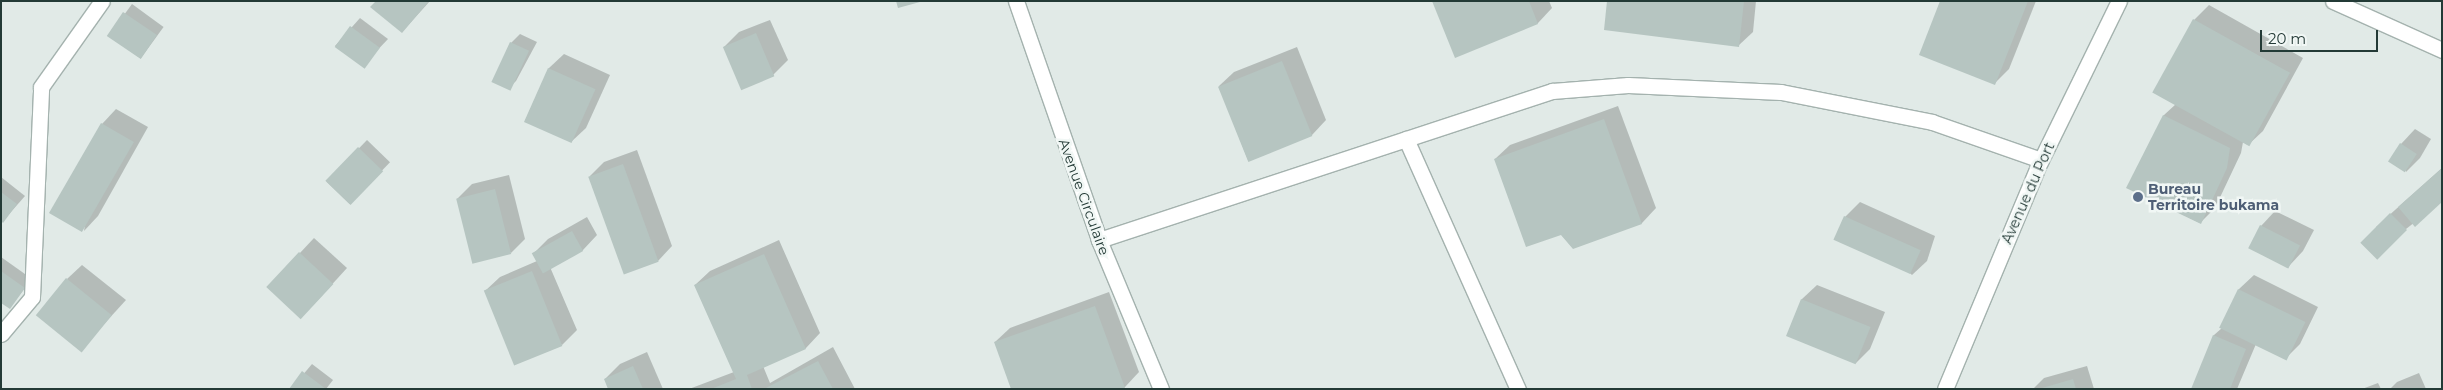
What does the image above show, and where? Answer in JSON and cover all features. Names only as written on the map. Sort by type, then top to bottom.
[{"type":"street","points":[[1,334],[32,297],[41,87],[102,1]]},
{"type":"street","name":"Avenue Circulaire","points":[[1016,1],[1099,240],[1161,389]]},
{"type":"street","name":"Avenue du Port","points":[[1945,389],[2042,160],[2119,1]]},
{"type":"street","points":[[2333,1],[2442,50]]},
{"type":"street","points":[[1099,240],[1552,91],[1628,86],[1781,92],[1932,122],[2042,160]]},
{"type":"street","points":[[1406,139],[1518,389]]},
{"type":"building","points":[[376,1],[429,1],[402,33],[370,7]]},
{"type":"building","points":[[896,1],[920,1],[920,2],[898,8]]},
{"type":"building","points":[[1432,1],[1529,1],[1538,24],[1455,58]]},
{"type":"building","points":[[1607,1],[1744,1],[1739,47],[1604,30]]},
{"type":"building","points":[[1940,1],[2028,1],[1995,85],[1919,55]]},
{"type":"building","points":[[123,12],[157,35],[141,59],[107,36]]},
{"type":"building","points":[[2193,19],[2290,73],[2249,146],[2152,92]]},
{"type":"building","points":[[350,26],[380,48],[365,69],[335,47]]},
{"type":"building","points":[[756,33],[774,76],[741,90],[723,47]]},
{"type":"building","points":[[510,42],[529,51],[510,91],[491,82]]},
{"type":"building","points":[[1282,61],[1312,136],[1248,162],[1218,87]]},
{"type":"building","points":[[548,68],[596,89],[572,143],[524,122]]},
{"type":"building","points":[[2163,115],[2230,148],[2227,168],[2201,224],[2126,188]]},
{"type":"building","points":[[1604,119],[1642,224],[1573,249],[1561,235],[1526,247],[1494,159]]},
{"type":"building","points":[[101,123],[134,142],[82,232],[49,213]]},
{"type":"building","points":[[2400,143],[2417,154],[2405,172],[2388,161]]},
{"type":"building","points":[[358,147],[383,171],[351,205],[325,181]]},
{"type":"building","points":[[623,164],[659,262],[624,274],[588,177]]},
{"type":"building","points":[[2442,168],[2442,202],[2415,227],[2398,207]]},
{"type":"building","points":[[495,189],[511,254],[472,264],[456,199]]},
{"type":"building","points":[[1,192],[17,204],[3,223],[1,221]]},
{"type":"building","points":[[2390,213],[2407,230],[2377,260],[2360,243]]},
{"type":"building","points":[[1844,216],[1921,250],[1910,274],[1833,240]]},
{"type":"building","points":[[2260,225],[2300,245],[2288,269],[2248,248]]},
{"type":"building","points":[[572,231],[583,251],[543,273],[532,253]]},
{"type":"building","points":[[299,252],[333,284],[301,319],[266,287]]},
{"type":"building","points":[[764,254],[806,349],[747,375],[752,389],[711,389],[736,379],[694,285]]},
{"type":"building","points":[[1,271],[25,288],[10,309],[1,303]]},
{"type":"building","points":[[532,271],[562,346],[514,366],[484,290]]},
{"type":"building","points":[[66,278],[112,315],[82,352],[36,315]]},
{"type":"building","points":[[2238,289],[2305,322],[2287,361],[2219,328]]},
{"type":"building","points":[[1801,299],[1871,327],[1856,364],[1786,336]]},
{"type":"building","points":[[1095,306],[1125,388],[1011,389],[994,342]]},
{"type":"building","points":[[2213,335],[2246,349],[2230,389],[2191,389]]},
{"type":"building","points":[[818,361],[833,389],[764,389]]},
{"type":"building","points":[[633,366],[643,389],[608,389],[604,379]]},
{"type":"building","points":[[302,371],[326,389],[289,389]]},
{"type":"building","points":[[2073,379],[2076,389],[2042,389],[2042,388]]},
{"type":"place","name":"Bureau Territoire bukama","points":[[2138,197]]}]
